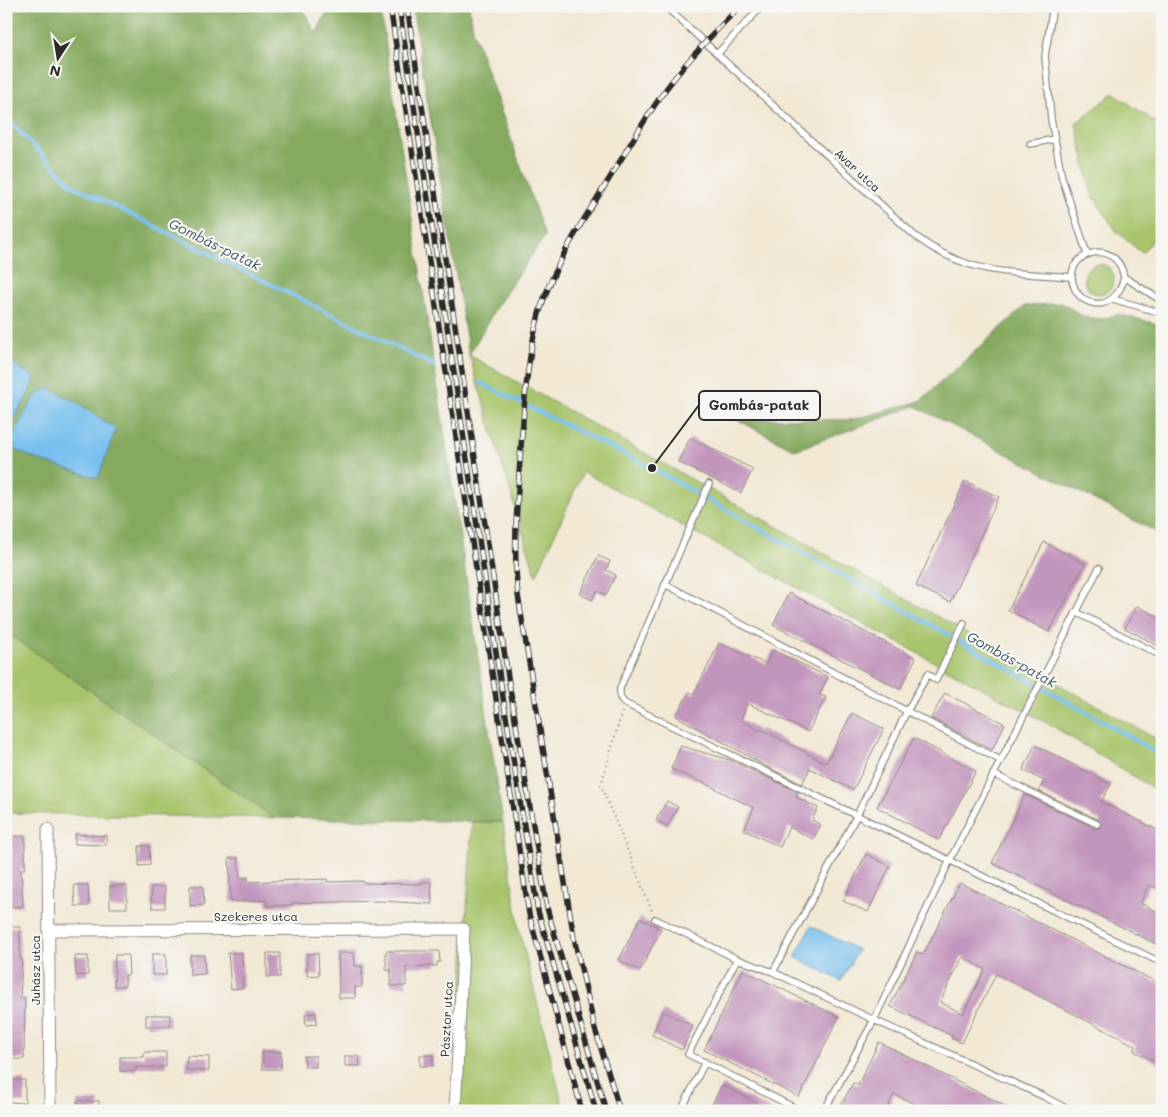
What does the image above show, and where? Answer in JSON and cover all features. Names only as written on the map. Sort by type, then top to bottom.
[{"type":"street","name":"Juhász utca","points":[[48,829],[50,1111]]},
{"type":"street","name":"Szekeres utca","points":[[49,930],[464,928]]},
{"type":"street","name":"Pásztor utca","points":[[455,1111],[464,928]]},
{"type":"lane","name":"Avar utca","points":[[665,6],[914,235],[936,251],[962,263],[989,270],[1072,277]]},
{"type":"lane","points":[[717,54],[762,6]]},
{"type":"lane","points":[[1053,6],[1045,56],[1051,119],[1062,178],[1087,254]]},
{"type":"lane","points":[[1030,144],[1054,139]]},
{"type":"lane","points":[[1104,253],[1112,256],[1118,262],[1124,277],[1119,293],[1113,299],[1098,304],[1082,299],[1077,293],[1072,277],[1076,263],[1087,254],[1104,253]]},
{"type":"lane","points":[[1124,277],[1162,301]]},
{"type":"lane","points":[[1113,299],[1162,313]]},
{"type":"lane","points":[[710,484],[620,688],[620,697],[624,703],[1162,963]]},
{"type":"lane","points":[[824,1111],[874,1020],[950,860],[1099,568]]},
{"type":"lane","points":[[665,584],[1000,760]]},
{"type":"lane","points":[[1076,612],[1162,656]]},
{"type":"lane","points":[[773,972],[857,815],[907,712],[928,674],[936,680],[964,623]]},
{"type":"lane","points":[[993,774],[1097,824]]},
{"type":"lane","points":[[655,919],[736,959],[773,972],[1043,1096],[1071,1111]]},
{"type":"lane","points":[[736,959],[688,1054],[801,1111]]},
{"type":"lane","points":[[681,1111],[705,1062]]},
{"type":"path","points":[[624,703],[601,785],[655,919]]},
{"type":"green space","points":[[6,6],[301,6],[316,33],[330,6],[380,6],[503,822],[274,818],[6,632],[6,431],[27,397],[16,365],[6,359]],"holes":[[[116,429],[98,478],[41,461],[16,450]]]},
{"type":"green space","points":[[412,6],[469,6],[474,34],[545,236],[497,306],[469,355]]},
{"type":"green space","points":[[1114,93],[1162,127],[1162,229],[1142,253],[1116,231],[1091,193],[1076,123]]},
{"type":"green space","points":[[1099,264],[1105,265],[1113,273],[1113,285],[1105,293],[1099,294],[1093,293],[1085,285],[1084,279],[1085,273],[1093,265]]},
{"type":"green space","points":[[1062,303],[1084,317],[1103,319],[1117,314],[1162,325],[1162,535],[915,406],[795,450],[734,418],[851,420],[920,401],[1025,306]]},
{"type":"green space","points":[[469,355],[1162,742],[1162,794],[1054,727],[583,472],[536,576]]},
{"type":"green space","points":[[6,632],[274,818],[6,813]]},
{"type":"green space","points":[[472,822],[503,822],[519,929],[564,1111],[455,1111]]},
{"type":"water","points":[[6,359],[35,378],[27,397],[6,431]]},
{"type":"water","points":[[48,388],[73,400],[116,429],[98,478],[41,461],[16,450],[12,439],[23,416],[37,394]]},
{"type":"water","points":[[811,926],[858,950],[841,981],[795,957]]},
{"type":"building","points":[[690,438],[753,469],[741,493],[678,462]]},
{"type":"building","points":[[965,481],[999,497],[950,602],[916,586]]},
{"type":"building","points":[[1044,542],[1085,564],[1049,632],[1008,610]]},
{"type":"building","points":[[598,556],[610,561],[606,570],[616,575],[606,595],[597,591],[592,600],[580,594]]},
{"type":"building","points":[[789,593],[916,658],[900,689],[773,625]]},
{"type":"building","points":[[1137,606],[1162,619],[1162,648],[1125,628]]},
{"type":"building","points":[[719,643],[766,664],[773,650],[828,677],[819,695],[826,697],[808,732],[747,703],[741,720],[760,731],[761,729],[826,763],[852,713],[884,729],[853,790],[810,768],[802,784],[676,716],[689,692],[694,694]]},
{"type":"building","points":[[945,693],[1005,724],[992,750],[931,718]]},
{"type":"building","points":[[914,738],[976,771],[939,840],[877,807]]},
{"type":"building","points":[[1035,745],[1111,784],[1101,802],[1162,832],[1162,891],[1149,885],[1140,903],[1162,914],[1162,947],[992,863],[1025,795],[1095,828],[1101,826],[1099,820],[1039,791],[1044,781],[1023,770]]},
{"type":"building","points":[[681,746],[730,760],[798,792],[796,797],[818,808],[812,820],[821,825],[813,839],[789,827],[780,847],[744,830],[754,808],[671,769]]},
{"type":"building","points":[[667,801],[678,807],[667,826],[656,820]]},
{"type":"building","points":[[75,834],[107,836],[106,845],[75,844]]},
{"type":"building","points":[[6,836],[25,836],[25,869],[21,869],[23,906],[6,907]]},
{"type":"building","points":[[139,846],[149,846],[150,865],[139,866]]},
{"type":"building","points":[[866,854],[890,866],[868,912],[843,901]]},
{"type":"building","points":[[229,858],[238,858],[240,878],[248,877],[248,882],[327,879],[327,882],[363,881],[363,883],[421,884],[421,882],[431,882],[432,904],[381,901],[292,903],[292,905],[267,906],[267,900],[231,902]]},
{"type":"building","points":[[960,883],[1162,985],[1162,1065],[1134,1051],[1136,1046],[996,974],[962,1043],[951,1038],[952,1036],[890,1006],[917,952],[923,955]],"holes":[[[962,957],[985,969],[963,1014],[940,1002]]]},
{"type":"building","points":[[74,885],[88,885],[89,906],[75,906]]},
{"type":"building","points":[[110,886],[127,886],[127,908],[110,908]]},
{"type":"building","points":[[190,886],[203,886],[204,905],[190,906]]},
{"type":"building","points":[[151,887],[165,887],[165,908],[152,908]]},
{"type":"building","points":[[640,918],[661,929],[640,971],[619,960]]},
{"type":"building","points":[[6,927],[20,927],[20,959],[22,959],[20,998],[25,998],[24,1059],[6,1059]]},
{"type":"building","points":[[386,951],[439,951],[440,962],[437,962],[437,966],[406,967],[406,986],[391,986],[391,970],[386,970]]},
{"type":"building","points":[[228,953],[242,953],[243,988],[231,989]]},
{"type":"building","points":[[267,953],[280,953],[280,977],[267,977]]},
{"type":"building","points":[[318,953],[319,975],[307,976],[307,954]]},
{"type":"building","points":[[338,953],[354,953],[355,966],[362,966],[362,987],[355,987],[355,998],[339,998]]},
{"type":"building","points":[[152,954],[166,954],[166,975],[152,975]]},
{"type":"building","points":[[115,955],[128,955],[129,975],[125,975],[125,986],[114,986]]},
{"type":"building","points":[[190,955],[204,955],[205,974],[190,975]]},
{"type":"building","points":[[75,956],[88,956],[88,975],[76,976]]},
{"type":"building","points":[[743,970],[839,1017],[799,1097],[704,1050]]},
{"type":"building","points":[[663,1011],[693,1026],[682,1050],[652,1035]]},
{"type":"building","points":[[316,1013],[317,1024],[306,1025],[305,1014]]},
{"type":"building","points":[[146,1015],[170,1015],[170,1026],[146,1026]]},
{"type":"building","points":[[879,1042],[1015,1111],[928,1111],[894,1094],[886,1111],[838,1111],[853,1083],[858,1085]]},
{"type":"building","points":[[144,1052],[166,1052],[166,1067],[136,1067],[136,1071],[120,1071],[120,1057],[144,1057]]},
{"type":"building","points":[[262,1052],[281,1052],[281,1069],[262,1069]]},
{"type":"building","points":[[420,1055],[433,1055],[433,1066],[420,1066]]},
{"type":"building","points":[[187,1056],[209,1057],[209,1071],[186,1070]]},
{"type":"building","points":[[304,1056],[316,1056],[316,1067],[305,1067]]},
{"type":"building","points":[[345,1056],[359,1056],[360,1066],[345,1066]]},
{"type":"building","points":[[10,1080],[25,1080],[25,1103],[6,1102],[6,1090],[10,1090]]},
{"type":"building","points":[[722,1085],[773,1111],[709,1111]]},
{"type":"building","points":[[77,1101],[99,1101],[99,1111],[77,1111]]},
{"type":"waterway","name":"Gombás-patak","points":[[6,118],[72,185],[433,365]]},
{"type":"waterway","name":"Gombás-patak","points":[[481,383],[652,468],[1162,756]]},
{"type":"railway","points":[[390,6],[529,914],[582,1111]]},
{"type":"railway","points":[[399,6],[500,679],[538,911],[596,1111]]},
{"type":"railway","points":[[407,6],[508,677],[547,908],[606,1111]]},
{"type":"railway","points":[[620,1111],[595,1029],[574,938],[518,595],[516,528],[526,386],[539,314],[552,279],[568,246],[670,83],[740,6]]},
{"type":"place","name":"Gombás-patak","points":[[652,468]]}]
